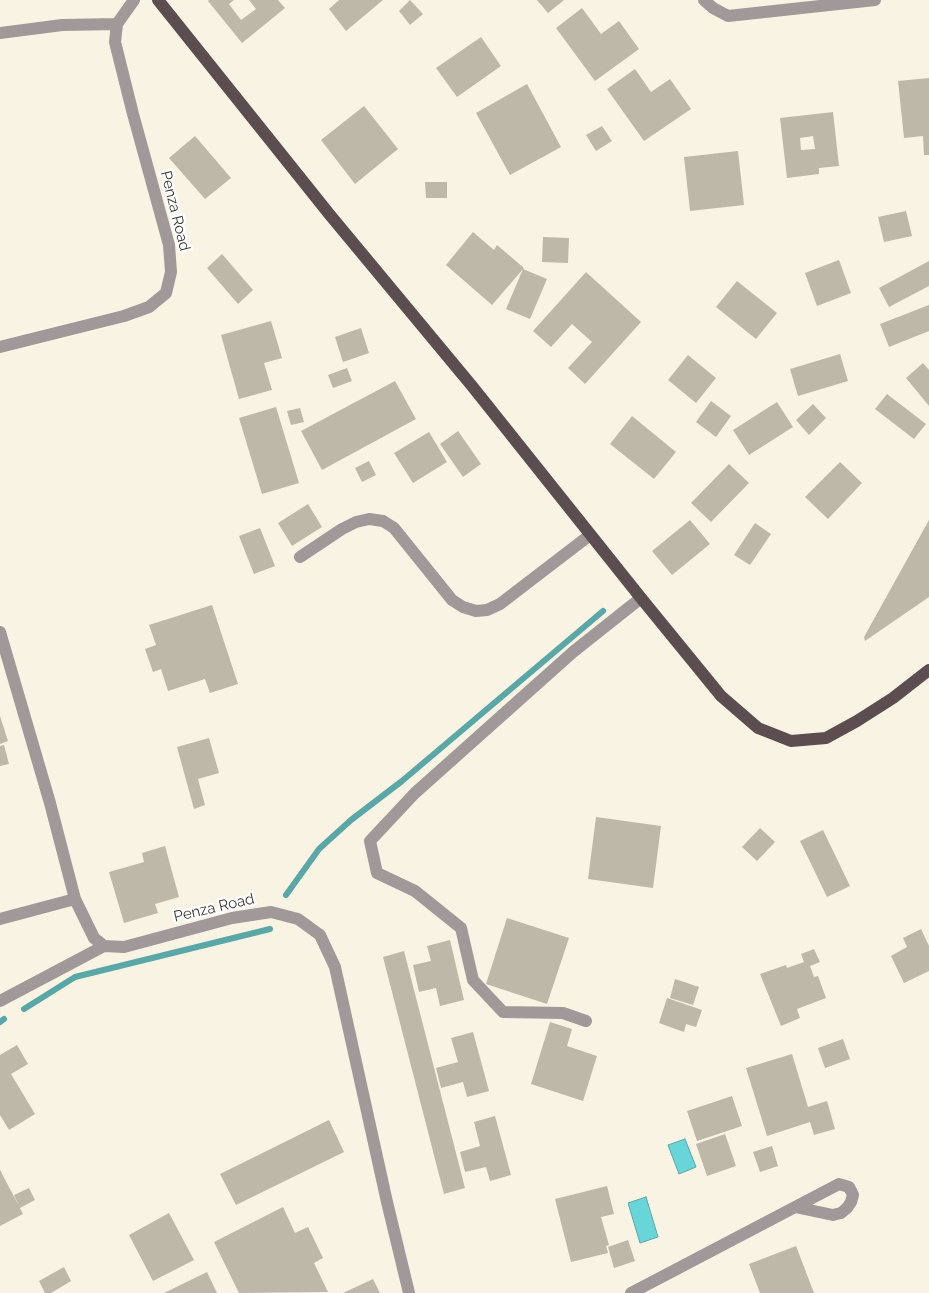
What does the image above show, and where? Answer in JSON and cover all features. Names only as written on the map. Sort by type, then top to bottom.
[{"type":"main road","points":[[158,0],[721,696],[758,728],[792,741],[826,738],[893,698],[929,670]]},
{"type":"street","points":[[0,33],[62,25],[116,24],[134,0]]},
{"type":"street","points":[[704,0],[713,8],[728,16],[875,0]]},
{"type":"street","name":"Penza Road","points":[[0,347],[124,316],[149,307],[166,293],[171,272],[169,245],[115,42],[116,24]]},
{"type":"street","points":[[300,557],[356,522],[370,519],[383,521],[394,528],[452,600],[463,607],[476,611],[487,610],[500,604],[590,535]]},
{"type":"street","points":[[586,1021],[563,1013],[503,1012],[472,980],[461,928],[416,891],[377,873],[370,841],[415,793],[573,652],[641,598]]},
{"type":"street","points":[[0,632],[50,803],[75,899],[94,938],[104,946],[0,1001]]},
{"type":"street","points":[[0,919],[75,899]]},
{"type":"street","name":"Penza Road","points":[[104,946],[124,947],[232,918],[271,912],[298,919],[320,936],[335,967],[386,1202],[409,1293]]},
{"type":"street","points":[[631,1293],[795,1207]]},
{"type":"water","points":[[685,1139],[696,1167],[679,1174],[668,1145]]},
{"type":"water","points":[[646,1197],[658,1237],[640,1243],[628,1203]]},
{"type":"building","points":[[209,0],[234,0],[229,4],[241,20],[256,9],[249,0],[278,0],[285,8],[242,43]]},
{"type":"building","points":[[339,0],[383,0],[346,31],[329,9]]},
{"type":"building","points":[[410,0],[423,14],[410,25],[399,11]]},
{"type":"building","points":[[537,0],[564,0],[548,13]]},
{"type":"building","points":[[582,8],[601,34],[619,21],[639,49],[595,81],[556,28]]},
{"type":"building","points":[[481,37],[501,66],[457,97],[436,68]]},
{"type":"building","points":[[635,69],[651,92],[670,79],[691,109],[644,141],[607,89]]},
{"type":"building","points":[[929,78],[929,155],[924,155],[923,136],[904,138],[898,81]]},
{"type":"building","points":[[527,84],[561,147],[510,175],[476,113]]},
{"type":"building","points":[[364,106],[398,149],[355,184],[321,140]]},
{"type":"building","points":[[833,112],[839,166],[819,168],[819,174],[787,178],[780,118]],"holes":[[[813,136],[815,149],[801,150],[800,138]]]},
{"type":"building","points":[[602,126],[612,141],[596,151],[586,135]]},
{"type":"building","points":[[195,136],[231,178],[205,199],[169,158]]},
{"type":"building","points":[[738,151],[744,205],[690,211],[684,157]]},
{"type":"building","points":[[425,182],[447,182],[447,198],[426,198]]},
{"type":"building","points":[[906,211],[912,236],[884,242],[878,217]]},
{"type":"building","points":[[473,232],[494,250],[497,245],[524,268],[492,305],[446,265]]},
{"type":"building","points":[[543,237],[569,238],[568,263],[542,262]]},
{"type":"building","points":[[222,254],[253,290],[238,304],[207,268]]},
{"type":"building","points":[[839,260],[851,293],[817,306],[805,273]]},
{"type":"building","points":[[929,261],[929,286],[889,307],[879,288]]},
{"type":"building","points":[[523,269],[547,279],[530,319],[506,309]]},
{"type":"building","points":[[586,272],[641,322],[585,384],[568,368],[592,342],[572,324],[551,347],[533,331]]},
{"type":"building","points":[[737,281],[777,313],[756,339],[716,307]]},
{"type":"building","points":[[929,305],[929,331],[889,347],[880,324]]},
{"type":"building","points":[[271,321],[282,358],[264,363],[272,390],[239,399],[221,335]]},
{"type":"building","points":[[361,328],[369,353],[343,362],[335,337]]},
{"type":"building","points":[[840,354],[848,381],[798,396],[790,369]]},
{"type":"building","points":[[688,355],[716,378],[696,403],[668,380]]},
{"type":"building","points":[[923,363],[929,370],[929,406],[906,378]]},
{"type":"building","points":[[347,368],[352,381],[333,388],[328,375]]},
{"type":"building","points":[[395,381],[416,419],[322,470],[301,431]]},
{"type":"building","points":[[887,394],[926,424],[914,439],[875,409]]},
{"type":"building","points":[[711,401],[731,416],[716,437],[696,422]]},
{"type":"building","points":[[777,402],[793,427],[749,455],[733,430]]},
{"type":"building","points":[[813,404],[826,418],[809,435],[796,420]]},
{"type":"building","points":[[276,407],[299,483],[262,494],[239,418]]},
{"type":"building","points":[[300,408],[304,422],[291,425],[287,411]]},
{"type":"building","points":[[632,416],[676,452],[654,479],[610,444]]},
{"type":"building","points":[[458,431],[481,464],[463,477],[440,444]]},
{"type":"building","points":[[429,432],[447,462],[413,483],[394,453]]},
{"type":"building","points":[[369,461],[376,475],[362,482],[355,468]]},
{"type":"building","points":[[840,462],[862,483],[828,519],[805,497]]},
{"type":"building","points":[[729,464],[749,483],[711,522],[691,503]]},
{"type":"building","points":[[308,504],[322,527],[292,546],[278,523]]},
{"type":"building","points":[[690,520],[710,544],[672,575],[652,551]]},
{"type":"building","points":[[929,520],[929,597],[865,641],[864,637]]},
{"type":"building","points":[[755,523],[771,534],[750,565],[734,555]]},
{"type":"building","points":[[260,528],[275,566],[254,574],[239,536]]},
{"type":"building","points":[[212,605],[238,684],[210,693],[205,679],[168,691],[161,669],[153,672],[145,649],[156,645],[149,625]]},
{"type":"building","points":[[0,716],[8,741],[0,744]]},
{"type":"building","points":[[209,738],[219,773],[198,779],[205,805],[194,809],[177,747]]},
{"type":"building","points":[[4,745],[9,764],[0,766],[0,746]]},
{"type":"building","points":[[596,817],[661,826],[653,888],[588,879]]},
{"type":"building","points":[[760,828],[775,842],[757,861],[742,847]]},
{"type":"building","points":[[823,830],[850,886],[827,897],[800,841]]},
{"type":"building","points":[[165,846],[179,897],[155,904],[158,913],[124,923],[109,872],[144,862],[142,853]]},
{"type":"building","points":[[507,918],[569,938],[547,1004],[486,984]]},
{"type":"building","points":[[921,929],[929,946],[929,971],[904,983],[891,956],[907,947],[903,938]]},
{"type":"building","points":[[450,940],[464,1000],[440,1006],[436,988],[419,992],[413,965],[431,961],[427,946]]},
{"type":"building","points":[[814,949],[820,962],[810,966],[814,977],[818,976],[826,998],[797,1009],[800,1018],[781,1026],[760,974],[786,965],[787,968],[804,962],[801,954]]},
{"type":"building","points":[[404,951],[465,1188],[444,1194],[383,957]]},
{"type":"building","points":[[675,979],[699,987],[693,1005],[670,998]]},
{"type":"building","points":[[667,998],[702,1010],[696,1027],[686,1024],[684,1032],[659,1023]]},
{"type":"building","points":[[550,1022],[572,1029],[567,1046],[597,1056],[583,1101],[531,1084]]},
{"type":"building","points":[[473,1032],[489,1091],[467,1097],[463,1082],[441,1088],[436,1068],[458,1062],[451,1038]]},
{"type":"building","points":[[843,1039],[850,1059],[825,1068],[818,1048]]},
{"type":"building","points":[[17,1045],[28,1064],[11,1074],[35,1114],[9,1130],[0,1115],[0,1055]]},
{"type":"building","points":[[792,1054],[808,1107],[827,1101],[835,1129],[814,1135],[810,1122],[767,1136],[746,1068]]},
{"type":"building","points":[[732,1096],[742,1126],[697,1141],[687,1111]]},
{"type":"building","points":[[495,1116],[511,1175],[490,1181],[486,1167],[465,1172],[460,1152],[480,1146],[474,1122]]},
{"type":"building","points":[[329,1120],[344,1152],[236,1205],[220,1174]]},
{"type":"building","points":[[725,1134],[736,1166],[707,1176],[696,1144]]},
{"type":"building","points":[[772,1146],[778,1166],[760,1172],[753,1152]]},
{"type":"building","points":[[0,1170],[19,1206],[14,1195],[29,1188],[35,1200],[20,1208],[23,1214],[0,1226]]},
{"type":"building","points":[[607,1186],[614,1214],[601,1217],[609,1245],[606,1246],[608,1253],[571,1262],[555,1199]]},
{"type":"building","points":[[283,1207],[295,1233],[308,1227],[323,1258],[314,1263],[328,1292],[239,1293],[214,1242]]},
{"type":"building","points":[[169,1213],[194,1260],[153,1281],[129,1235]]},
{"type":"building","points":[[628,1240],[635,1261],[614,1268],[608,1247]]},
{"type":"building","points":[[796,1246],[814,1293],[760,1293],[749,1264]]},
{"type":"building","points":[[64,1267],[71,1281],[51,1293],[45,1293],[39,1281]]},
{"type":"building","points":[[207,1272],[217,1293],[164,1293]]},
{"type":"building","points":[[373,1279],[380,1293],[343,1293]]},
{"type":"waterway","points":[[286,895],[319,849],[351,820],[402,781],[603,611]]},
{"type":"waterway","points":[[24,1009],[75,977],[270,929]]},
{"type":"waterway","points":[[0,1022],[4,1019]]}]
